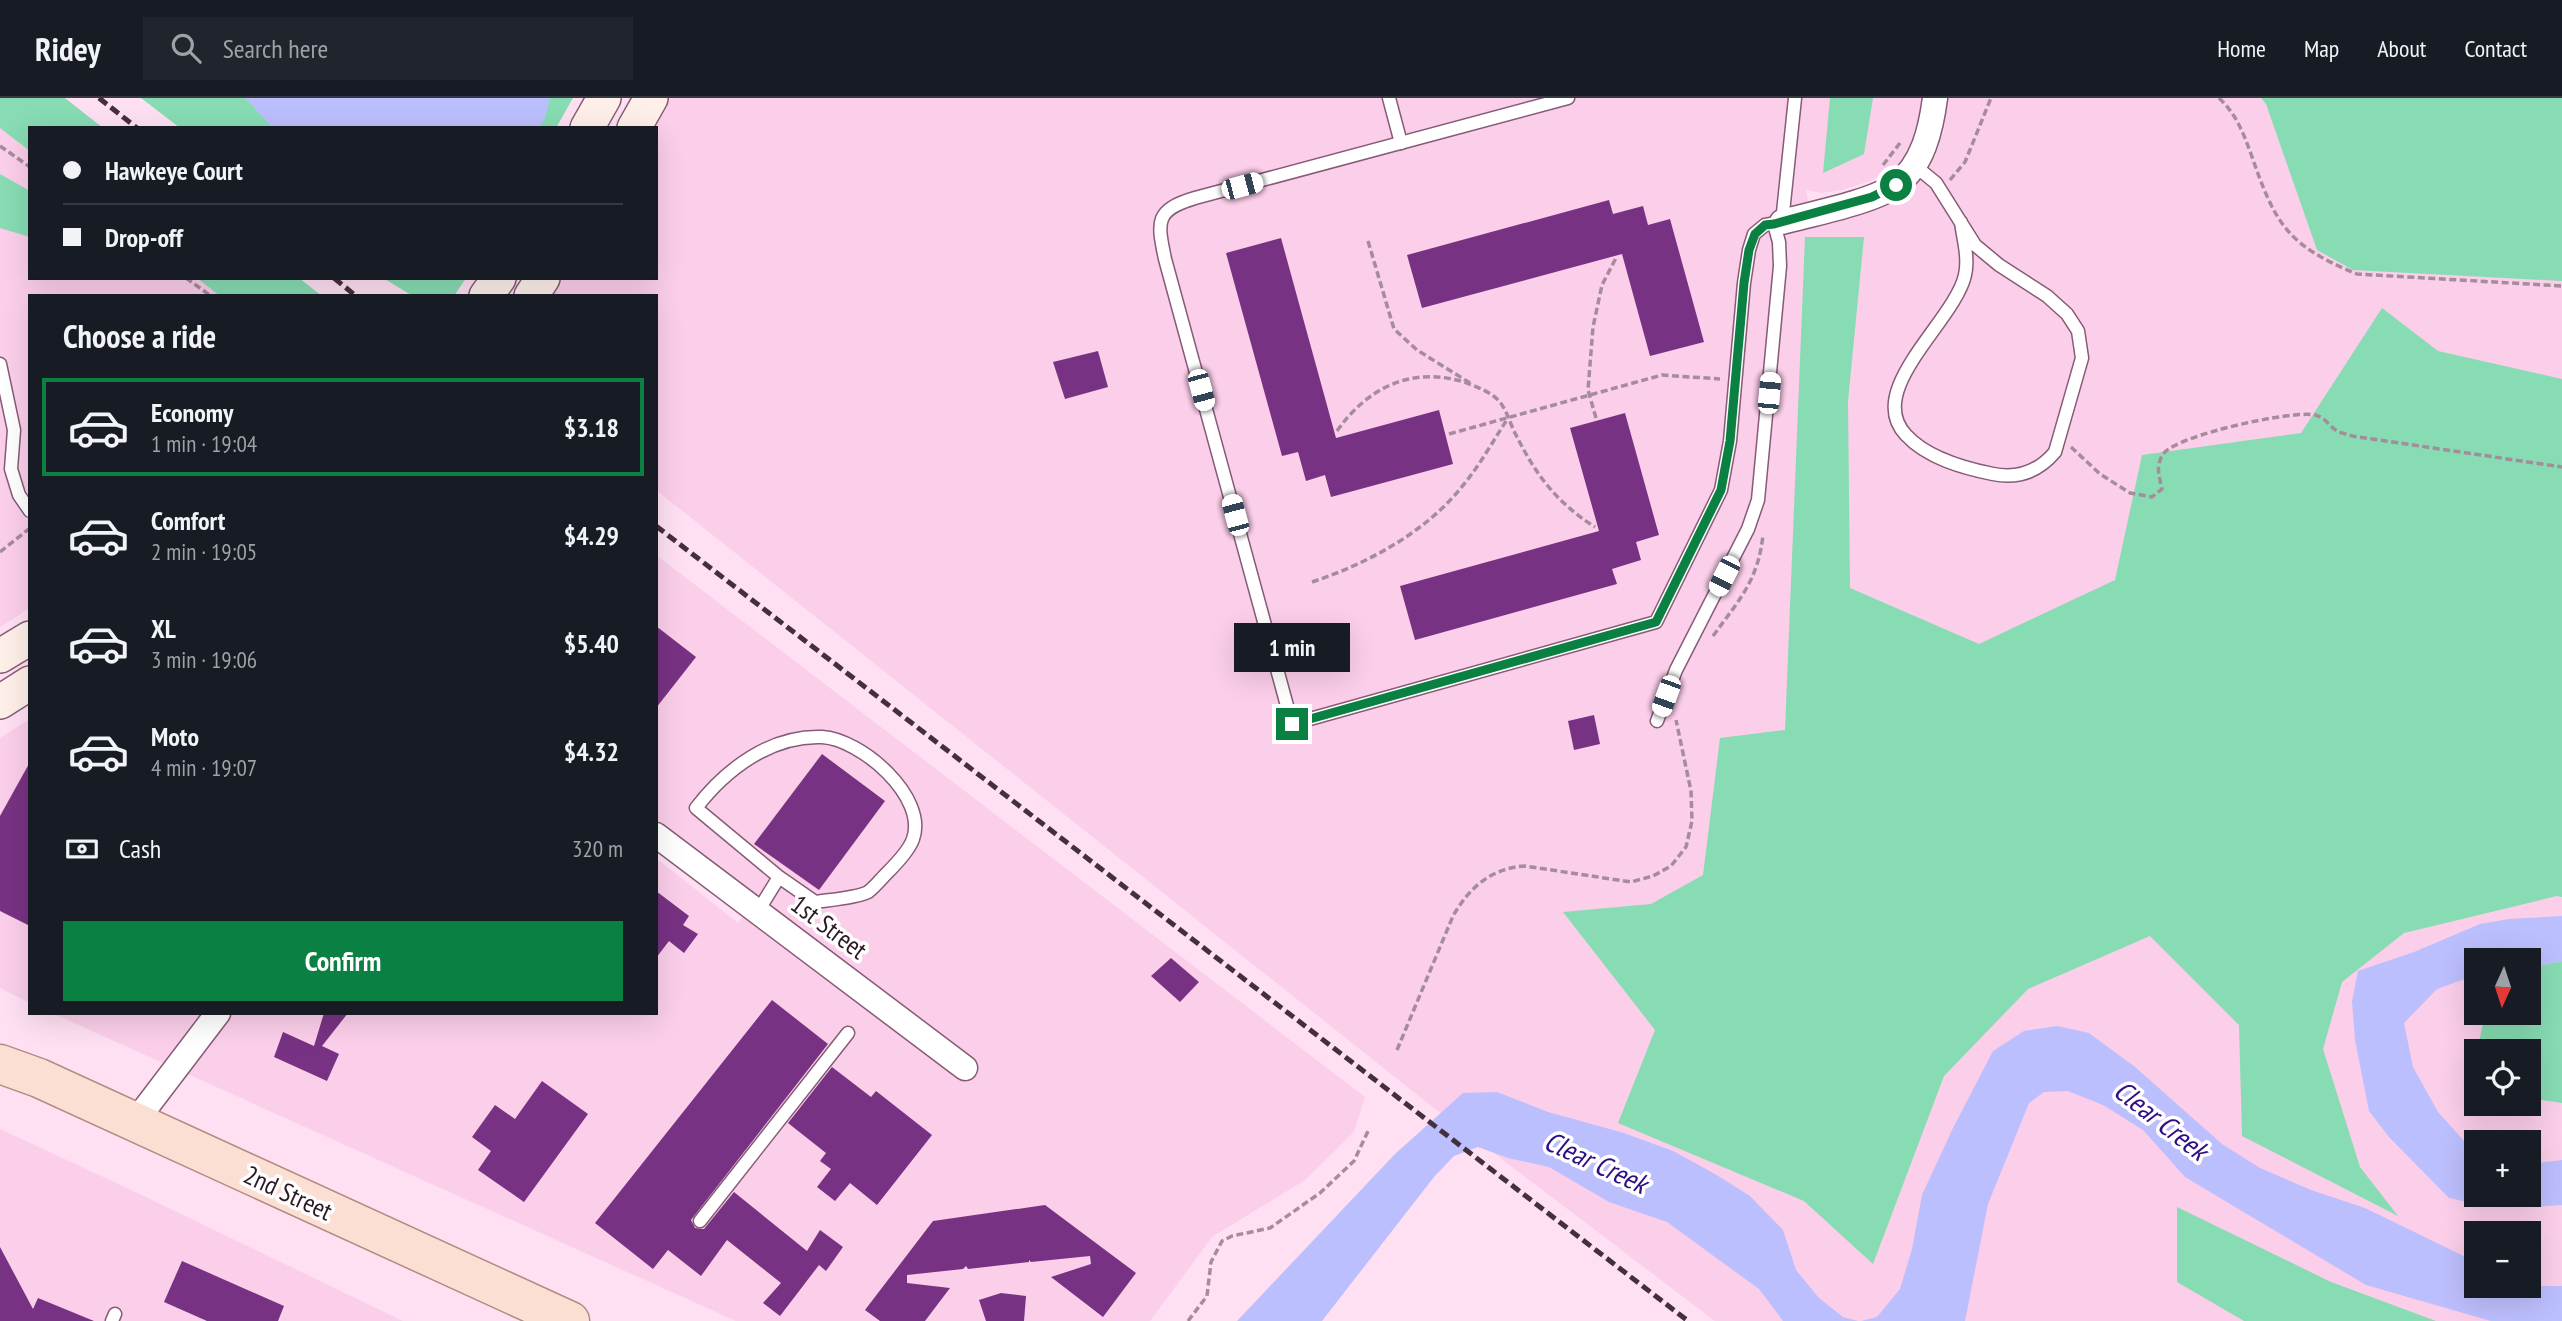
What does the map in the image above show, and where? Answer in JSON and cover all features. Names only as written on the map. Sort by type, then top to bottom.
[{"type":"main road","points":[[588,126],[604,98]]},
{"type":"main road","points":[[635,126],[651,98]]},
{"type":"main road","points":[[0,656],[28,639]]},
{"type":"main road","points":[[0,702],[28,684]]},
{"type":"main road","name":"2nd Street","points":[[2,1060],[570,1321]]},
{"type":"street","points":[[1778,223],[1872,197],[1896,185],[1914,165],[1931,132],[1935,98]]},
{"type":"street","name":"1st Street","points":[[658,836],[965,1068]]},
{"type":"street","points":[[135,1122],[216,1015]]},
{"type":"lane","points":[[1388,98],[1401,143]]},
{"type":"lane","points":[[1568,98],[1174,205],[1162,215],[1160,225],[1165,259],[1292,724],[1656,622],[1721,490],[1730,441],[1749,250],[1755,234],[1765,225],[1778,223]]},
{"type":"lane","points":[[1657,721],[1676,670],[1748,529],[1758,500],[1780,266],[1778,223],[1795,98]]},
{"type":"lane","points":[[1914,165],[1937,183],[1942,190],[1975,245],[2047,296],[2067,314],[2078,331],[2082,358],[2055,452],[2046,463],[2013,477],[1993,475],[1937,457],[1923,450],[1902,431],[1896,419],[1894,408],[1897,387],[1954,303],[1965,276],[1966,261],[1961,222]]},
{"type":"lane","points":[[0,364],[14,430],[11,469],[19,495],[28,508]]},
{"type":"lane","points":[[824,737],[853,746],[897,782],[914,810],[913,839],[894,866],[867,893],[815,902],[779,877],[696,808],[706,794],[749,757],[783,741],[824,737]]},
{"type":"lane","points":[[758,911],[779,877]]},
{"type":"lane","points":[[700,1221],[848,1033]]},
{"type":"path","points":[[1942,190],[1965,162],[1992,98]]},
{"type":"path","points":[[2219,98],[2241,125],[2267,199],[2281,226],[2305,247],[2332,264],[2357,274],[2562,286]]},
{"type":"path","points":[[0,146],[28,166]]},
{"type":"path","points":[[1368,241],[1394,329],[1417,350],[1499,401],[1534,470],[1550,491],[1572,512],[1595,527]]},
{"type":"path","points":[[1596,418],[1589,395],[1588,373],[1593,327],[1602,285],[1616,258]]},
{"type":"path","points":[[189,280],[208,294]]},
{"type":"path","points":[[1449,434],[1662,374],[1736,378]]},
{"type":"path","points":[[1337,431],[1348,416],[1374,394],[1402,379],[1452,378],[1474,386]]},
{"type":"path","points":[[2061,437],[2099,474],[2130,493],[2152,497],[2162,489],[2158,468],[2164,454],[2176,443],[2212,431],[2278,418],[2314,415],[2327,421],[2336,430],[2352,436],[2562,467]]},
{"type":"path","points":[[1312,582],[1366,561],[1440,510],[1461,489],[1508,418]]},
{"type":"path","points":[[0,552],[28,530]]},
{"type":"path","points":[[1397,1050],[1453,916],[1464,897],[1485,878]]},
{"type":"path","points":[[1188,1321],[1207,1296],[1211,1262],[1222,1241],[1232,1236],[1270,1228],[1302,1206],[1354,1161],[1369,1129]]},
{"type":"shaded area","points":[[0,98],[28,126],[28,280],[295,280],[312,294],[28,294],[28,609],[0,627]]},
{"type":"shaded area","points":[[662,98],[1924,98],[1922,118],[1915,137],[1902,160],[1891,170],[1870,181],[1842,190],[1821,193],[1806,190],[1812,223],[1906,191],[1935,157],[1944,130],[1947,98],[2562,98],[2562,1321],[1715,1321],[1425,1101],[658,492],[658,294],[546,294],[555,280],[658,280],[658,126],[646,126]]},
{"type":"shaded area","points":[[658,557],[1365,1097],[1354,1132],[1305,1180],[1212,1237],[1150,1321],[736,1321],[56,1015],[658,1015],[658,860],[738,923],[755,900],[658,826]]},
{"type":"shaded area","points":[[28,720],[28,1002],[0,988],[0,738]]},
{"type":"shaded area","points":[[0,1129],[129,1189],[403,1321],[0,1321]]},
{"type":"green space","points":[[0,98],[65,98],[100,126],[28,126],[28,149],[0,128]]},
{"type":"green space","points":[[141,98],[573,98],[557,126],[177,126]]},
{"type":"green space","points":[[1830,98],[1873,98],[1864,154],[1823,173]]},
{"type":"green space","points":[[2261,98],[2562,98],[2562,281],[2353,270],[2317,250],[2266,104]]},
{"type":"green space","points":[[0,174],[28,190],[28,236],[0,228]]},
{"type":"green space","points":[[1805,237],[1864,237],[1848,401],[1850,588],[1979,644],[2115,580],[2142,455],[2301,433],[2382,308],[2438,351],[2562,379],[2562,897],[2404,933],[2342,982],[2323,1049],[2360,1167],[2398,1216],[2242,1136],[2239,1025],[2150,936],[2028,989],[1944,1076],[1873,1264],[1804,1201],[1618,1123],[1655,1030],[1563,912],[1651,904],[1703,875],[1720,738],[1785,730]]},
{"type":"green space","points":[[200,280],[302,280],[319,294],[217,294]]},
{"type":"green space","points":[[386,280],[465,280],[455,294],[410,294]]},
{"type":"green space","points":[[2562,961],[2562,1103],[2541,1100],[2541,1039],[2480,1039],[2482,1026],[2541,1026],[2541,965]]},
{"type":"green space","points":[[2177,1207],[2331,1282],[2436,1321],[2244,1321],[2177,1282]]},
{"type":"water","points":[[245,98],[550,98],[545,118],[539,126],[271,126]]},
{"type":"water","points":[[2562,916],[2562,961],[2541,965],[2541,948],[2464,948],[2464,979],[2437,989],[2404,1023],[2413,1067],[2438,1112],[2464,1141],[2464,1201],[2449,1198],[2389,1137],[2369,1111],[2355,1040],[2352,1001],[2358,971],[2414,952],[2480,924],[2509,919]]},
{"type":"water","name":"Clear Creek","points":[[2057,1026],[2089,1033],[2135,1067],[2222,1144],[2260,1168],[2311,1190],[2365,1208],[2464,1256],[2464,1298],[2541,1298],[2541,1286],[2562,1286],[2562,1321],[2491,1321],[2366,1285],[2185,1177],[2143,1130],[2103,1105],[2068,1091],[2044,1092],[2029,1103],[1988,1204],[1965,1321],[1861,1321],[1877,1317],[1900,1289],[1912,1249],[1922,1195],[1953,1128],[1993,1051],[2024,1031]]},
{"type":"water","name":"Clear Creek","points":[[1497,1092],[1548,1112],[1624,1133],[1673,1151],[1750,1196],[1783,1230],[1796,1270],[1819,1298],[1843,1317],[1858,1321],[1783,1321],[1759,1289],[1667,1222],[1609,1202],[1549,1167],[1508,1158],[1478,1147],[1454,1156],[1434,1177],[1322,1321],[1237,1321],[1395,1154],[1463,1093]]},
{"type":"water","points":[[2562,1160],[2562,1205],[2541,1206],[2541,1163]]},
{"type":"building","points":[[1609,200],[1613,214],[1643,206],[1648,225],[1670,219],[1704,342],[1650,356],[1622,254],[1422,308],[1407,255]]},
{"type":"building","points":[[1281,238],[1336,438],[1439,410],[1453,464],[1331,497],[1325,475],[1306,481],[1298,452],[1282,456],[1226,253]]},
{"type":"building","points":[[1098,351],[1108,387],[1065,399],[1053,362]]},
{"type":"building","points":[[1625,413],[1659,535],[1636,542],[1641,560],[1612,569],[1617,584],[1415,640],[1400,586],[1599,531],[1570,428]]},
{"type":"building","points":[[658,628],[696,657],[658,705]]},
{"type":"building","points":[[1594,715],[1600,744],[1574,750],[1568,721]]},
{"type":"building","points":[[822,754],[885,801],[819,890],[754,844]]},
{"type":"building","points":[[28,766],[28,925],[0,911],[0,816]]},
{"type":"building","points":[[658,893],[689,916],[683,925],[698,934],[684,953],[669,941],[658,955]]},
{"type":"building","points":[[1171,958],[1199,982],[1180,1002],[1151,976]]},
{"type":"building","points":[[772,1000],[828,1044],[691,1220],[695,1228],[704,1229],[734,1192],[807,1251],[820,1230],[843,1247],[826,1271],[819,1265],[780,1316],[763,1303],[781,1283],[727,1240],[701,1276],[668,1250],[653,1269],[595,1223]]},
{"type":"building","points":[[323,1015],[346,1015],[322,1046],[339,1054],[327,1081],[274,1057],[283,1032],[314,1046]]},
{"type":"building","points":[[832,1067],[871,1097],[876,1091],[932,1135],[877,1205],[850,1183],[835,1201],[817,1187],[831,1169],[820,1161],[826,1153],[788,1123]]},
{"type":"building","points":[[542,1081],[588,1114],[524,1202],[478,1170],[491,1151],[472,1137],[495,1105],[515,1119]]},
{"type":"building","points":[[1045,1205],[1136,1273],[1103,1317],[1051,1277],[1091,1264],[1090,1256],[1031,1262],[1029,1260],[968,1269],[966,1266],[963,1269],[907,1275],[907,1283],[950,1288],[925,1321],[880,1321],[865,1310],[933,1221]]},
{"type":"building","points":[[0,1247],[33,1309],[38,1298],[94,1321],[0,1321]]},
{"type":"building","points":[[182,1261],[284,1306],[278,1321],[207,1321],[164,1302]]},
{"type":"building","points":[[1001,1293],[1026,1296],[1024,1321],[986,1321],[979,1300]]},
{"type":"railway","points":[[99,98],[134,126]]},
{"type":"railway","points":[[336,280],[354,294]]},
{"type":"railway","points":[[658,528],[1688,1321]]},
{"type":"route","points":[[1292,724],[1656,622],[1721,490],[1730,441],[1744,283],[1749,250],[1755,234],[1765,225],[1872,197],[1896,185]]}]
